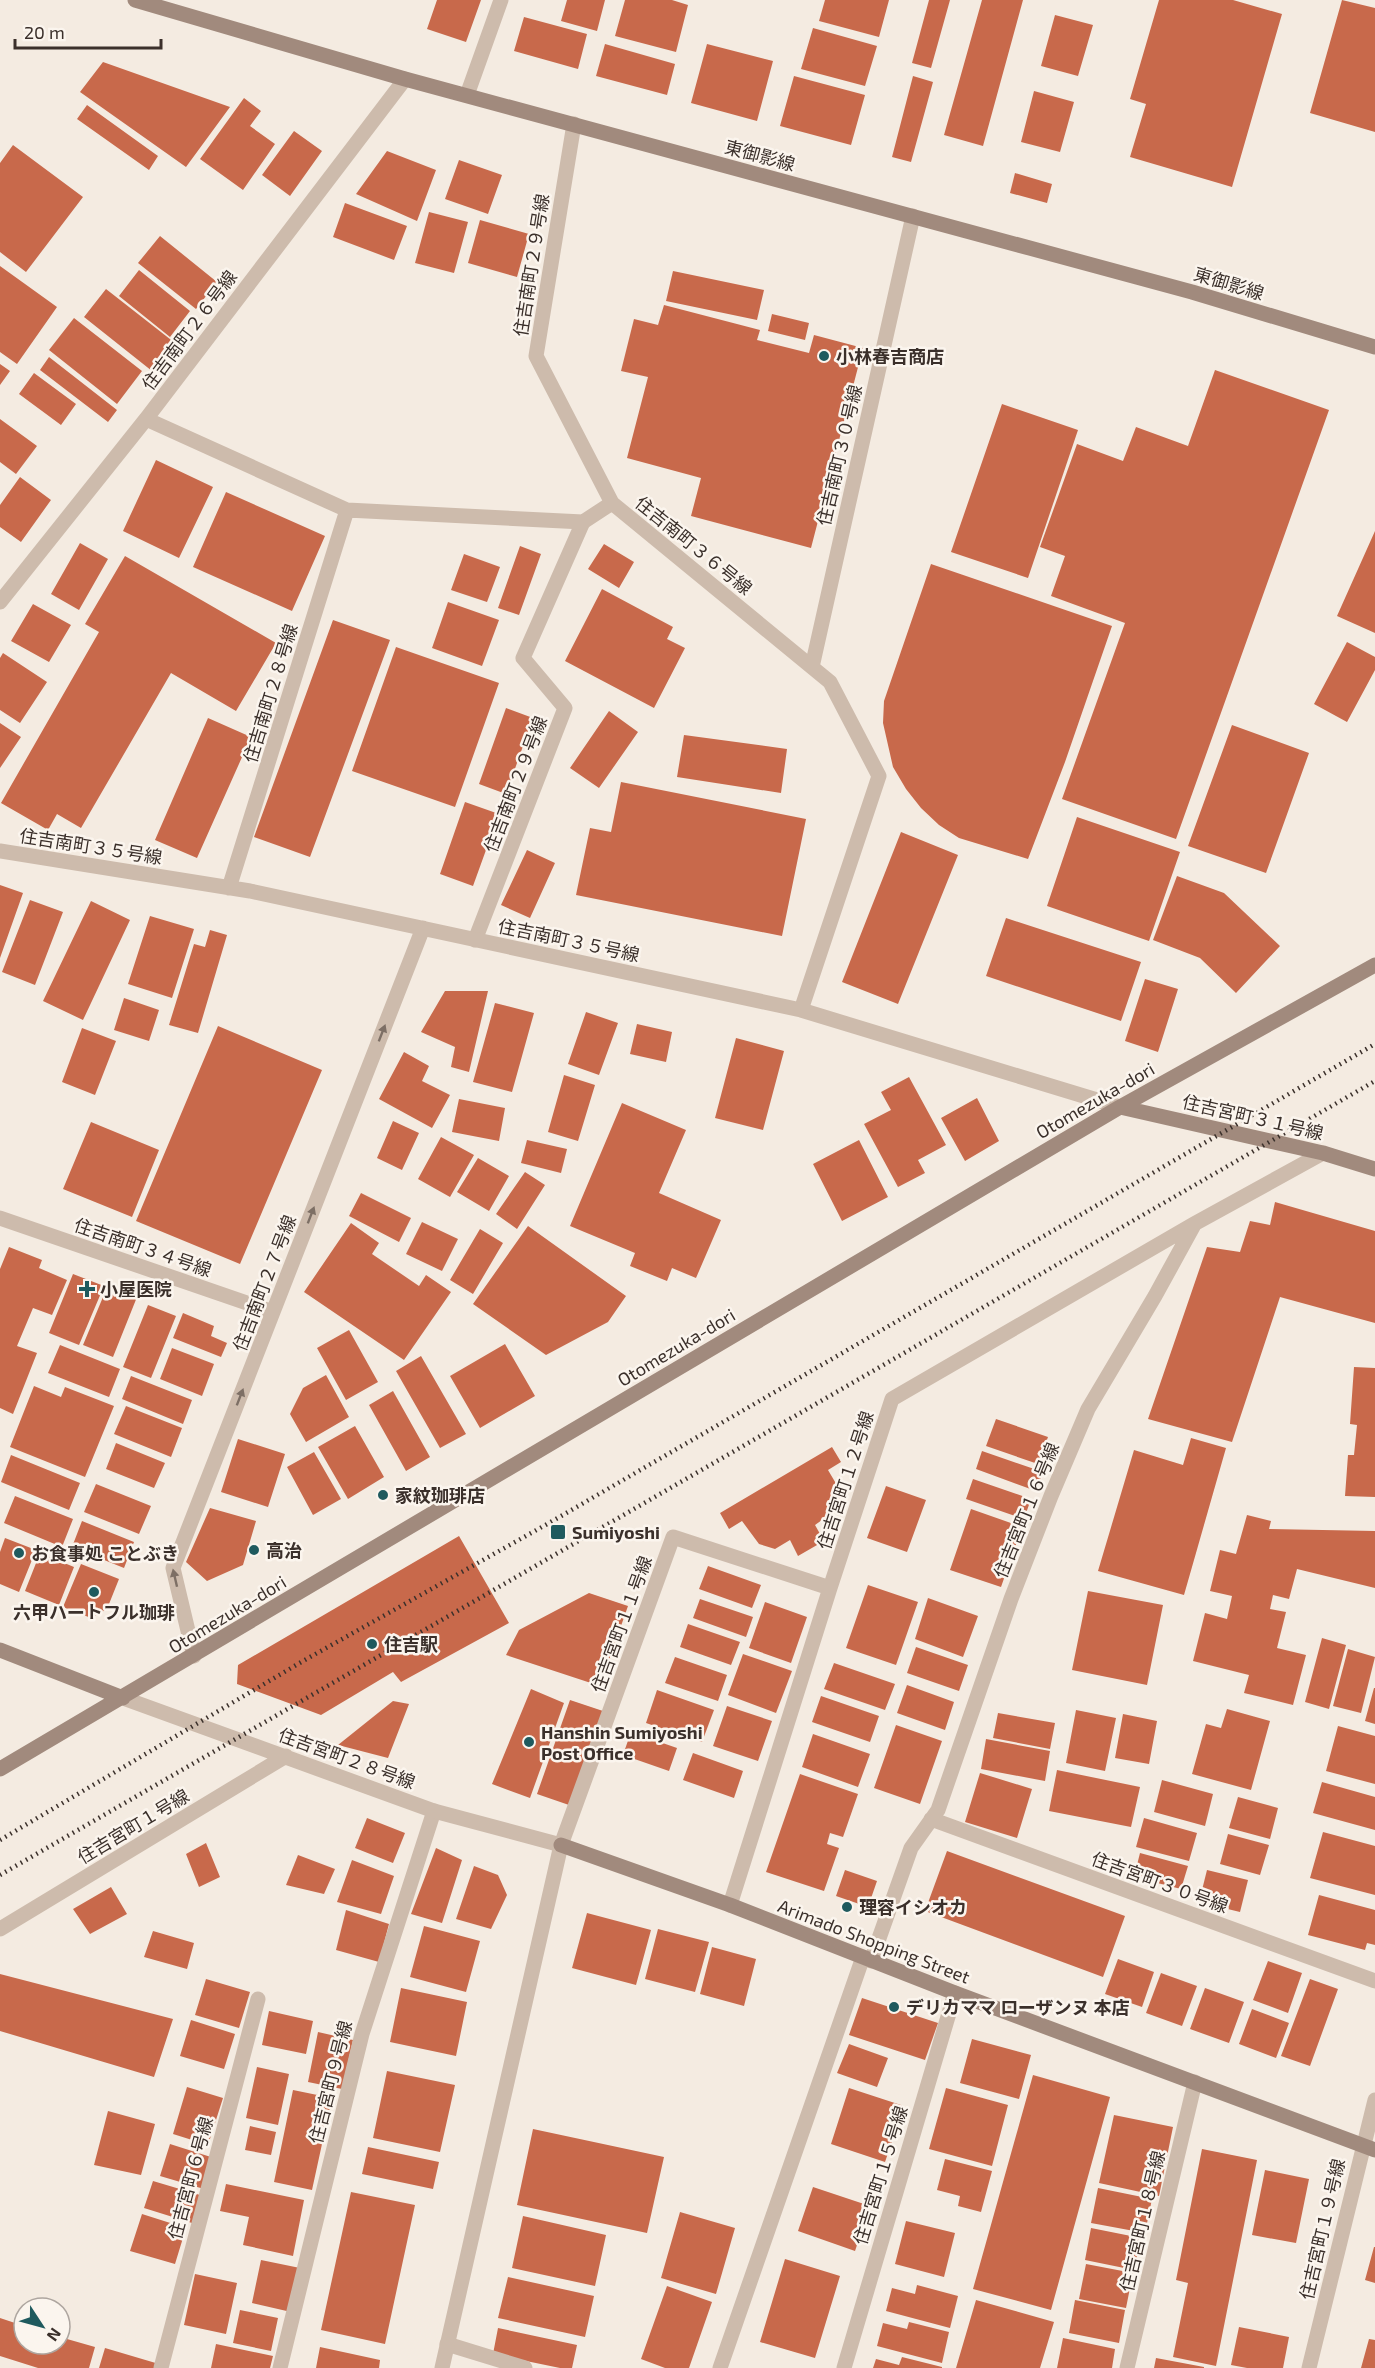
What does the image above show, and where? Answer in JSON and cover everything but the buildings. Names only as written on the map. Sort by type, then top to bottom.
[{"type":"street","name":"東御影線","points":[[135,0],[405,79],[1192,292],[1375,347]]},
{"type":"street","points":[[467,95],[501,0]]},
{"type":"street","name":"住吉南町２６号線","points":[[0,602],[146,419],[405,79]]},
{"type":"street","name":"住吉南町２９号線","points":[[574,124],[536,356],[612,503]]},
{"type":"street","name":"住吉南町３０号線","points":[[812,667],[913,216]]},
{"type":"street","points":[[146,419],[347,510],[583,522]]},
{"type":"street","name":"住吉南町３６号線","points":[[583,522],[612,503],[830,682],[879,776],[801,1010]]},
{"type":"street","name":"住吉南町２８号線","points":[[230,888],[347,510]]},
{"type":"street","name":"住吉南町２９号線","points":[[475,940],[566,708],[523,658],[583,522]]},
{"type":"street","name":"住吉南町３５号線","points":[[0,851],[230,888],[801,1010],[1120,1107]]},
{"type":"street","name":"住吉南町２７号線","points":[[194,1656],[173,1568],[423,928]]},
{"type":"street","name":"Otomezuka-dori","points":[[0,1769],[1120,1107],[1375,965]]},
{"type":"street","name":"住吉宮町３１号線","points":[[1120,1107],[1323,1153],[1375,1169]]},
{"type":"street","points":[[1194,1224],[1323,1153]]},
{"type":"street","name":"住吉南町３４号線","points":[[0,1218],[273,1312]]},
{"type":"street","name":"住吉宮町１２号線","points":[[730,1905],[892,1399],[1194,1224]]},
{"type":"street","name":"住吉宮町１６号線","points":[[720,2368],[867,1959],[911,1848],[938,1810],[1011,1599],[1051,1496],[1088,1409],[1155,1296],[1194,1224]]},
{"type":"street","name":"住吉宮町１１号線","points":[[561,1845],[673,1537],[830,1588]]},
{"type":"street","points":[[0,1650],[123,1698]]},
{"type":"street","name":"住吉宮町２８号線","points":[[123,1698],[434,1811],[561,1845]]},
{"type":"street","name":"住吉宮町１号線","points":[[0,1929],[286,1756]]},
{"type":"street","name":"住吉宮町９号線","points":[[280,2368],[362,2034],[400,1909],[434,1811]]},
{"type":"street","name":"住吉宮町３０号線","points":[[932,1819],[1375,1982]]},
{"type":"street","points":[[441,2368],[561,1845]]},
{"type":"street","name":"Arimado Shopping Street","points":[[561,1845],[730,1905],[955,1993],[1369,2147]]},
{"type":"street","name":"住吉宮町１５号線","points":[[844,2368],[955,1993]]},
{"type":"street","name":"住吉宮町６号線","points":[[161,2368],[258,1999]]},
{"type":"street","name":"住吉宮町１８号線","points":[[1127,2368],[1195,2082]]},
{"type":"street","name":"住吉宮町１９号線","points":[[1309,2368],[1369,2147],[1375,2100]]},
{"type":"street","points":[[447,2344],[525,2368]]},
{"type":"railway","points":[[0,1840],[303,1661],[549,1523],[1375,1044]]},
{"type":"railway","points":[[0,1875],[1375,1081]]},
{"type":"place","name":"小林春吉商店","points":[[824,356]]},
{"type":"place","name":"小屋医院","points":[[87,1289]]},
{"type":"place","name":"家紋珈琲店","points":[[383,1495]]},
{"type":"place","name":"Sumiyoshi","points":[[558,1532]]},
{"type":"place","name":"高治","points":[[254,1550]]},
{"type":"place","name":"お食事処 ことぶき","points":[[19,1553]]},
{"type":"place","name":"六甲ハートフル珈琲","points":[[94,1592]]},
{"type":"place","name":"住吉駅","points":[[372,1644]]},
{"type":"place","name":"Hanshin Sumiyoshi Post Office","points":[[529,1742]]},
{"type":"place","name":"理容イシオカ","points":[[847,1907]]},
{"type":"place","name":"デリカママ ローザンヌ 本店","points":[[894,2007]]}]
